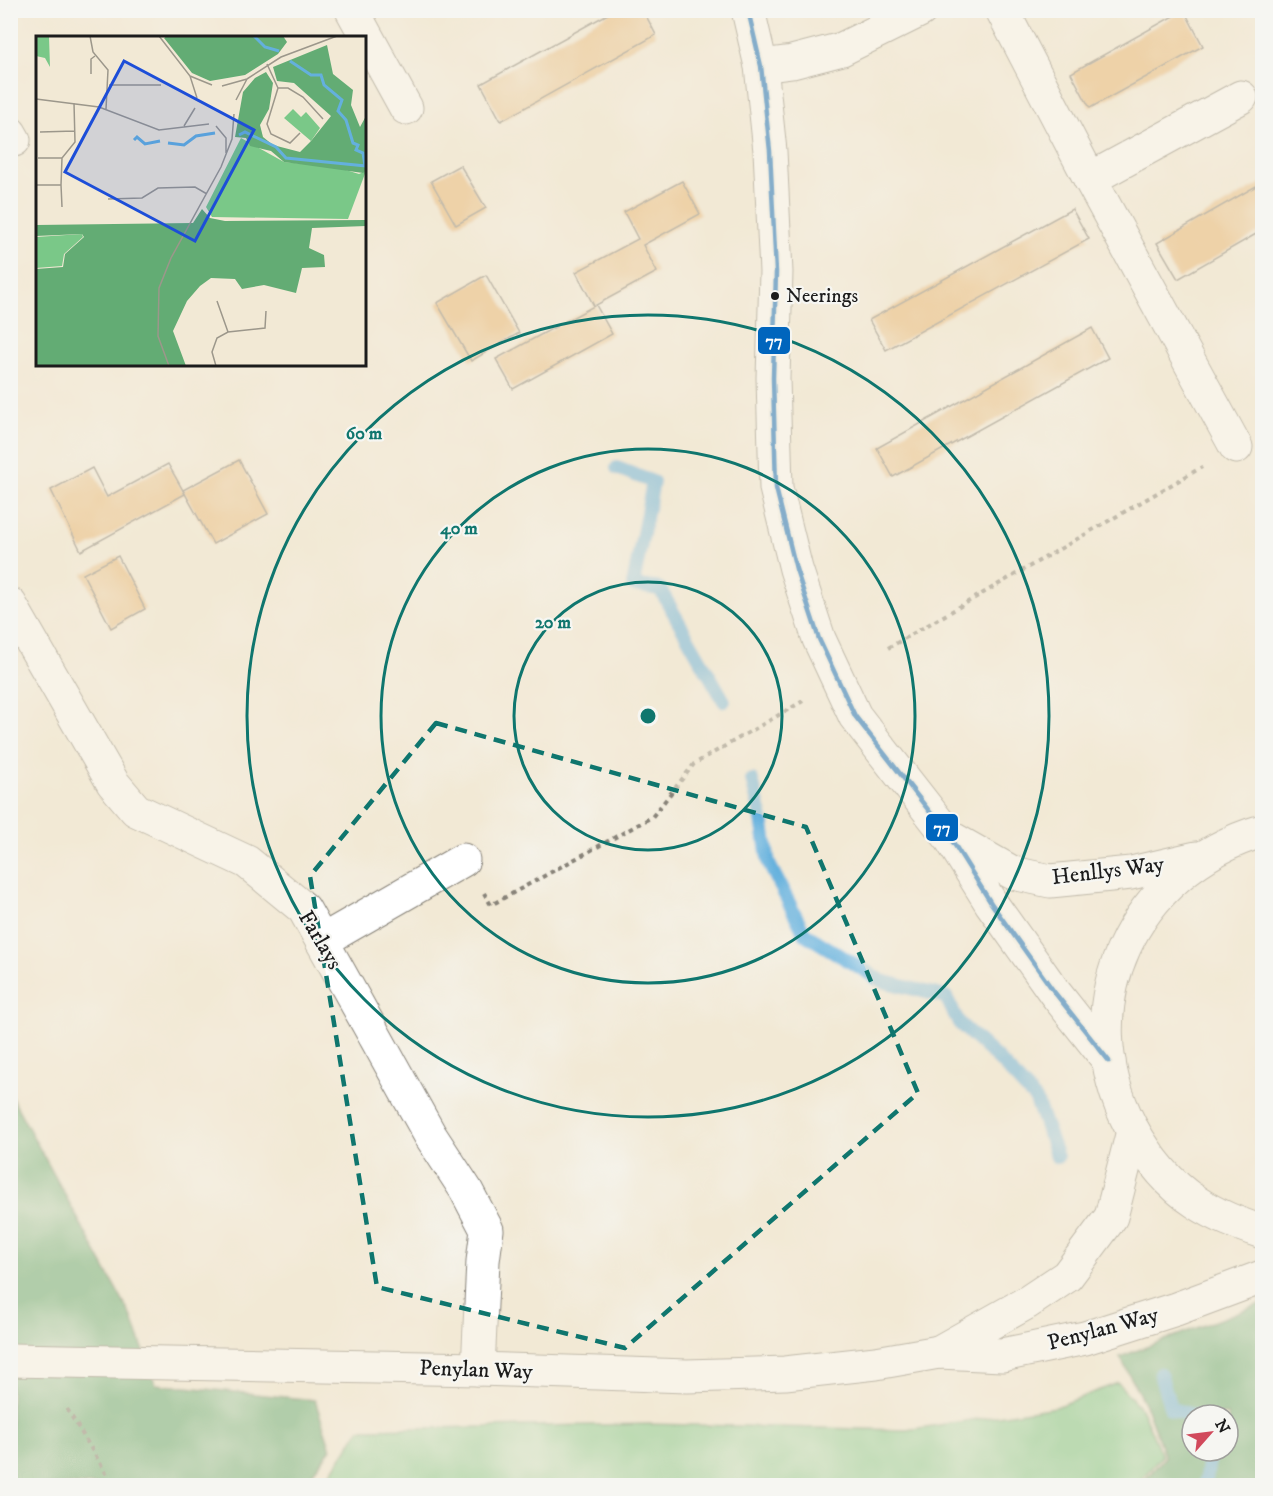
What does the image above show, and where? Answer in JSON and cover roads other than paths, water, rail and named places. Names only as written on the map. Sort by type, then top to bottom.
[{"type":"street","points":[[351,10],[366,36]]},
{"type":"street","name":"Henllys Way","points":[[748,10],[761,66],[770,151],[776,272],[773,378],[776,488],[796,569],[819,639],[855,716],[951,838],[1054,993],[1109,1061]]},
{"type":"street","points":[[761,66],[792,62],[842,49],[921,10]]},
{"type":"street","points":[[1002,10],[1090,179],[1236,447]]},
{"type":"street","points":[[366,37],[406,108]]},
{"type":"street","points":[[1090,179],[1241,97]]},
{"type":"street","name":"Farlays","points":[[10,604],[113,783],[136,810],[247,862],[304,909],[430,1135],[487,1230],[483,1261],[478,1369]]},
{"type":"street","points":[[1263,831],[1237,839],[1201,857],[1169,882],[1143,913],[1123,949],[1111,988],[1106,1028],[1109,1061],[1121,1107],[1139,1144],[1164,1175],[1195,1202],[1231,1222],[1263,1232]]},
{"type":"street","name":"Henllys Way","points":[[951,838],[1013,873],[1050,881],[1131,873],[1201,857]]},
{"type":"street","points":[[322,941],[463,860]]},
{"type":"street","name":"Penylan Way","points":[[939,1352],[1028,1302],[1067,1276],[1111,1217],[1133,1131]]},
{"type":"street","name":"Penylan Way","points":[[10,1359],[687,1376],[774,1373],[876,1363],[939,1352],[1002,1355],[1085,1338],[1176,1309],[1263,1277]]},
{"type":"waterway","points":[[617,468],[653,482],[633,585],[660,589],[724,701]]},
{"type":"waterway","points":[[752,780],[762,819],[769,864],[805,934],[882,981],[946,997],[959,1023],[999,1060],[1036,1100],[1057,1157]]},
{"type":"waterway","points":[[1160,1374],[1171,1409],[1180,1412]]},
{"type":"waterway","points":[[1205,1486],[1208,1463]]},
{"type":"place","name":"Neerings","points":[[775,296]]}]
